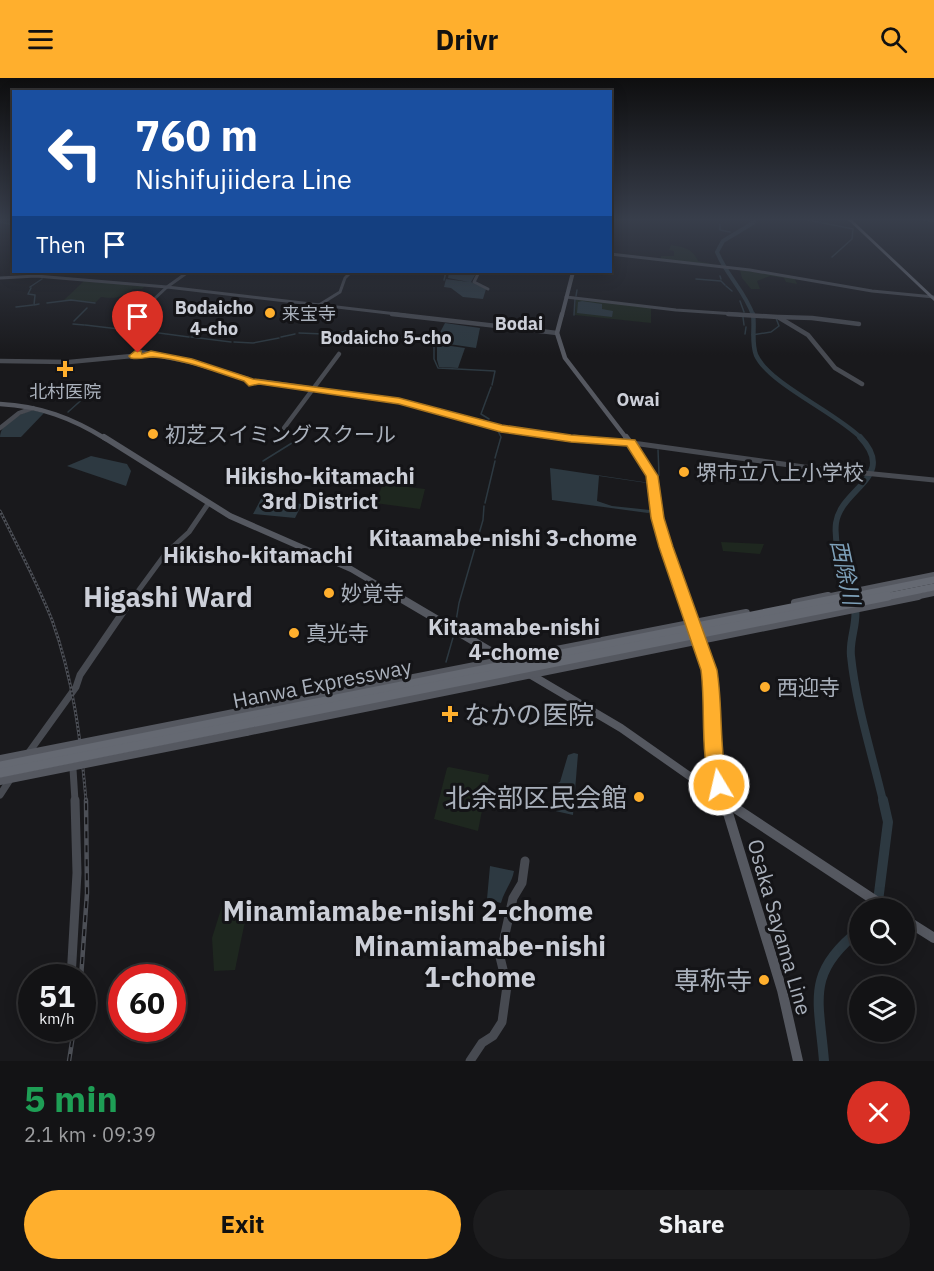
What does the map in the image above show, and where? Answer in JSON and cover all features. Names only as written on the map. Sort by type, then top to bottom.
[{"type":"highway","points":[[897,264],[933,298]]},
{"type":"highway","name":"Hanwa Expressway","points":[[0,766],[934,580]]},
{"type":"highway","name":"Hanwa Expressway","points":[[0,773],[934,587]]},
{"type":"main road","points":[[557,333],[573,273]]},
{"type":"main road","name":"Osaka Sayama Line","points":[[557,333],[565,358],[631,443],[652,476],[660,528],[694,623],[711,680],[715,765],[723,799],[782,990],[798,1061]]},
{"type":"main road","points":[[0,404],[33,408],[85,424],[230,516],[351,569],[621,728],[775,836],[873,898]]},
{"type":"main road","points":[[0,759],[934,575]]},
{"type":"main road","points":[[0,781],[934,593]]},
{"type":"main road","points":[[454,670],[455,689]]},
{"type":"main road","points":[[915,926],[934,938]]},
{"type":"street","points":[[693,264],[793,276],[933,298]]},
{"type":"street","points":[[36,276],[40,273]]},
{"type":"street","points":[[121,330],[167,287],[187,273]]},
{"type":"street","points":[[319,305],[340,292],[345,278],[350,273]]},
{"type":"street","points":[[478,273],[474,282],[488,289]]},
{"type":"street","points":[[0,278],[36,276],[167,287],[557,333]]},
{"type":"street","points":[[566,297],[676,310],[812,318],[859,324]]},
{"type":"street","points":[[778,317],[808,335],[835,368],[862,384]]},
{"type":"street","points":[[0,361],[69,362],[140,357],[145,354],[192,362],[248,379],[249,383],[259,381],[405,402],[501,428],[571,439],[631,443],[686,452],[934,480]]},
{"type":"street","points":[[284,428],[339,354]]},
{"type":"street","points":[[0,428],[17,414],[33,408]]},
{"type":"street","points":[[0,795],[76,687],[80,675],[113,625],[166,553],[189,532],[208,504]]},
{"type":"street","points":[[72,964],[77,883],[76,798],[73,769]]},
{"type":"street","points":[[470,1061],[482,1043],[493,1036],[502,1022],[507,986],[500,957],[513,898],[522,883],[525,861]]},
{"type":"shaded area","points":[[740,270],[794,277],[797,284],[786,282],[784,278],[770,276],[757,281],[760,289],[751,289],[742,278]]},
{"type":"shaded area","points":[[449,273],[476,273],[471,282],[486,289],[483,299],[463,297],[451,288],[444,287],[446,279],[469,282],[448,278]]},
{"type":"shaded area","points":[[84,281],[146,285],[142,289],[133,289],[118,297],[101,297],[96,302],[64,300]]},
{"type":"shaded area","points":[[576,299],[651,307],[651,323],[575,315]]},
{"type":"shaded area","points":[[578,302],[602,304],[602,309],[613,311],[612,317],[577,313]]},
{"type":"shaded area","points":[[445,323],[480,328],[476,348],[435,342]]},
{"type":"shaded area","points":[[437,344],[465,348],[458,368],[439,367]]},
{"type":"shaded area","points":[[32,410],[44,413],[21,437],[0,437],[7,423]]},
{"type":"shaded area","points":[[91,456],[127,464],[131,471],[126,486],[67,466]]},
{"type":"shaded area","points":[[550,468],[650,483],[653,511],[648,513],[552,500]],"holes":[[[599,476],[647,483],[650,510],[612,506],[597,501]]]},
{"type":"shaded area","points":[[383,484],[425,489],[420,509],[375,503]]},
{"type":"shaded area","points":[[261,499],[302,504],[295,518],[253,514]]},
{"type":"shaded area","points":[[721,542],[764,544],[760,554],[723,551]]},
{"type":"shaded area","points":[[578,754],[573,815],[551,810],[556,784],[560,782],[568,755]]},
{"type":"shaded area","points":[[449,767],[489,775],[478,831],[434,819]]},
{"type":"shaded area","points":[[490,866],[514,871],[501,903],[487,899]]},
{"type":"shaded area","points":[[222,906],[251,906],[244,926],[235,970],[214,971],[212,938]]},
{"type":"waterway","name":"西除川","points":[[723,264],[750,306],[753,315]]},
{"type":"waterway","points":[[444,280],[446,273]]},
{"type":"waterway","points":[[30,287],[42,279]]},
{"type":"waterway","points":[[696,279],[721,281],[725,285]]},
{"type":"waterway","points":[[726,286],[732,291]]},
{"type":"waterway","points":[[31,288],[28,294],[35,295],[34,305],[39,304]]},
{"type":"waterway","points":[[576,296],[577,290]]},
{"type":"waterway","points":[[574,315],[575,299]]},
{"type":"waterway","points":[[47,303],[71,300],[95,303]]},
{"type":"waterway","points":[[740,301],[744,312]]},
{"type":"waterway","points":[[16,307],[33,305]]},
{"type":"waterway","points":[[74,321],[87,308]]},
{"type":"waterway","name":"西除川","points":[[753,314],[753,340],[756,355],[763,366],[860,438]]},
{"type":"waterway","points":[[743,317],[744,325]]},
{"type":"waterway","points":[[752,335],[771,332],[779,326],[776,318]]},
{"type":"waterway","points":[[73,324],[84,325]]},
{"type":"waterway","points":[[85,325],[119,329]]},
{"type":"waterway","points":[[745,334],[746,327]]},
{"type":"waterway","points":[[125,330],[151,332]]},
{"type":"waterway","points":[[332,335],[346,331]]},
{"type":"waterway","points":[[349,331],[358,332]]},
{"type":"waterway","points":[[361,332],[372,334]]},
{"type":"waterway","points":[[159,333],[189,337]]},
{"type":"waterway","points":[[299,333],[324,334]]},
{"type":"waterway","points":[[281,337],[295,334]]},
{"type":"waterway","points":[[376,334],[396,336]]},
{"type":"waterway","points":[[191,337],[231,342]]},
{"type":"waterway","points":[[399,337],[410,339]]},
{"type":"waterway","points":[[234,342],[253,343],[279,338]]},
{"type":"waterway","points":[[415,339],[434,342],[434,359],[438,368],[495,371],[492,385]]},
{"type":"waterway","points":[[68,412],[87,395],[82,390],[88,388],[89,384],[81,385]]},
{"type":"waterway","points":[[489,419],[481,414],[491,387]]},
{"type":"waterway","points":[[495,458],[501,437],[497,429]]},
{"type":"waterway","points":[[263,461],[308,433]]},
{"type":"waterway","name":"西除川","points":[[852,595],[838,550],[836,523],[847,500],[870,473],[873,462],[870,451],[860,438]]},
{"type":"waterway","points":[[655,480],[659,475],[658,450]]},
{"type":"waterway","points":[[485,503],[495,461]]},
{"type":"waterway","points":[[455,627],[459,603],[483,520],[484,506]]},
{"type":"waterway","name":"西除川","points":[[855,606],[851,650],[853,674],[883,801]]},
{"type":"waterway","points":[[446,662],[454,634]]},
{"type":"waterway","name":"西除川","points":[[878,898],[888,822],[883,800]]},
{"type":"waterway","name":"西除川","points":[[824,1061],[819,1004],[823,974],[830,960],[849,939]]},
{"type":"railway","points":[[0,511],[40,592],[59,642],[75,709],[86,801]]},
{"type":"railway","points":[[82,964],[87,893],[86,800]]},
{"type":"railway","points":[[69,1061],[72,1042]]},
{"type":"place","name":"来宝寺","points":[[270,313]]},
{"type":"place","name":"北村医院","points":[[65,369]]},
{"type":"place","name":"初芝スイミングスクール","points":[[153,434]]},
{"type":"place","name":"堺市立八上小学校","points":[[684,472]]},
{"type":"place","name":"妙覚寺","points":[[329,593]]},
{"type":"place","name":"真光寺","points":[[294,633]]},
{"type":"place","name":"西迎寺","points":[[765,687]]},
{"type":"place","name":"なかの医院","points":[[450,714]]},
{"type":"place","name":"北余部区民会館","points":[[639,797]]},
{"type":"place","name":"専称寺","points":[[764,980]]},
{"type":"district","name":"Bodaicho 4-cho","points":[[214,317]]},
{"type":"district","name":"Bodai","points":[[519,323]]},
{"type":"district","name":"Bodaicho 5-cho","points":[[386,337]]},
{"type":"district","name":"Owai","points":[[638,399]]},
{"type":"district","name":"Hikisho-kitamachi 3rd District","points":[[320,488]]},
{"type":"district","name":"Kitaamabe-nishi 3-chome","points":[[503,537]]},
{"type":"district","name":"Hikisho-kitamachi","points":[[258,554]]},
{"type":"district","name":"Higashi Ward","points":[[168,596]]},
{"type":"district","name":"Kitaamabe-nishi 4-chome","points":[[514,638]]},
{"type":"district","name":"Minamiamabe-nishi 2-chome","points":[[408,910]]},
{"type":"district","name":"Minamiamabe-nishi 1-chome","points":[[480,960]]},
{"type":"route","points":[[138,353],[134,356],[151,354],[192,362],[248,379],[249,383],[259,381],[399,401],[501,428],[571,439],[631,443],[648,466],[652,476],[658,518],[666,547],[709,670],[715,765],[719,785]]}]
